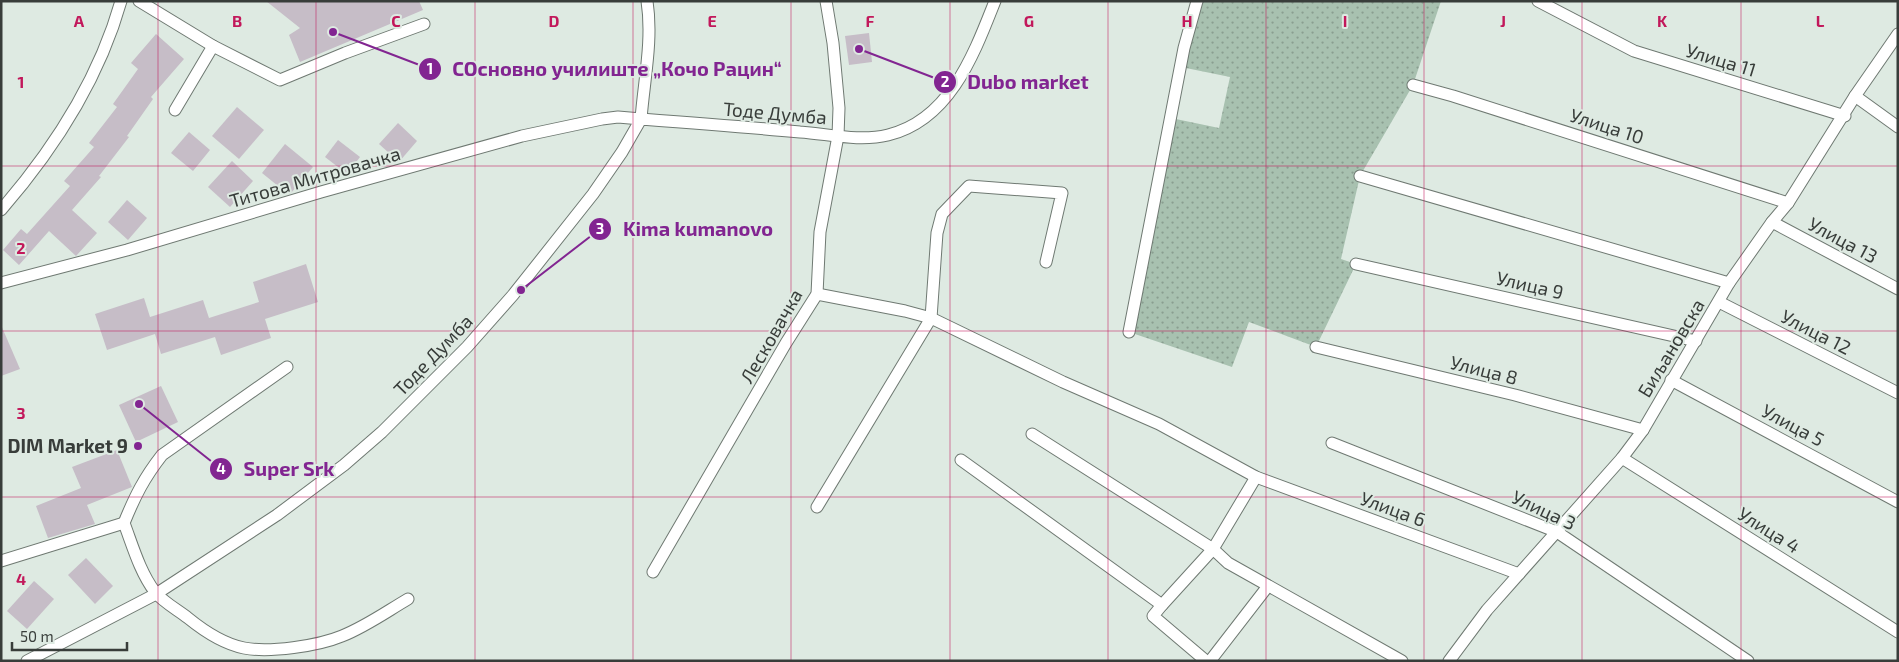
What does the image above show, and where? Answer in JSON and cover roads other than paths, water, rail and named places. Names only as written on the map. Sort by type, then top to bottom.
[{"type":"street","points":[[1,210],[45,155],[75,109],[104,50],[121,1]]},
{"type":"street","points":[[139,1],[213,46],[280,80],[345,53],[424,24]]},
{"type":"street","points":[[641,119],[648,53],[649,18],[647,1]]},
{"type":"street","name":"Лесковачка","points":[[653,572],[786,343],[817,294],[820,232],[838,136],[839,108],[833,43],[826,1]]},
{"type":"street","name":"Тоде Думба","points":[[27,661],[156,594],[292,504],[344,464],[467,348],[513,295],[593,194],[622,152],[641,119],[863,138],[888,135],[915,124],[935,109],[956,86],[980,38],[995,1]]},
{"type":"street","points":[[1129,332],[1181,66],[1197,1]]},
{"type":"street","name":"Улица 11","points":[[1538,1],[1634,51],[1845,116]]},
{"type":"street","name":"Биљановска","points":[[1449,661],[1487,610],[1622,458],[1643,430],[1729,283],[1788,202],[1845,116],[1855,96],[1898,34]]},
{"type":"street","points":[[175,110],[213,46]]},
{"type":"street","name":"Улица 10","points":[[1413,86],[1453,96],[1788,202]]},
{"type":"street","points":[[1855,96],[1898,127]]},
{"type":"street","name":"Титова Митровачка","points":[[5,281],[127,250],[321,192],[522,136],[602,119],[618,117],[641,119]]},
{"type":"street","points":[[1360,176],[1729,283]]},
{"type":"street","points":[[817,507],[931,318],[937,233],[942,214],[969,186],[1062,193],[1046,262]]},
{"type":"street","name":"Улица 13","points":[[1772,222],[1898,289]]},
{"type":"street","name":"Улица 9","points":[[1356,264],[1696,341]]},
{"type":"street","name":"Улица 6","points":[[817,294],[931,318],[1063,382],[1160,424],[1256,477],[1518,574]]},
{"type":"street","name":"Улица 12","points":[[1719,302],[1898,392]]},
{"type":"street","name":"Улица 8","points":[[1316,347],[1515,395],[1643,430]]},
{"type":"street","points":[[288,367],[162,455],[140,485],[124,523],[139,566],[156,594],[195,624],[217,638],[244,648],[279,649],[340,637],[368,624],[408,599]]},
{"type":"street","name":"Улица 5","points":[[1672,380],[1898,502]]},
{"type":"street","points":[[1032,434],[1213,549],[1228,563],[1402,661]]},
{"type":"street","name":"Улица 3","points":[[1332,443],[1557,532],[1748,661]]},
{"type":"street","name":"Улица 4","points":[[1622,458],[1898,632]]},
{"type":"street","points":[[961,460],[1162,605]]},
{"type":"street","points":[[1206,661],[1153,616],[1213,549],[1256,477]]},
{"type":"street","points":[[1,561],[124,523]]},
{"type":"street","points":[[1210,661],[1268,586]]},
{"type":"place","name":"СОсновно училиште „Кочо Рацин“","points":[[333,32]]},
{"type":"place","name":"Dubo market","points":[[859,49]]},
{"type":"place","name":"Kima kumanovo","points":[[521,290]]},
{"type":"place","name":"Super Srk","points":[[139,404]]},
{"type":"place","name":"DIM Market 9","points":[[138,446]]}]
